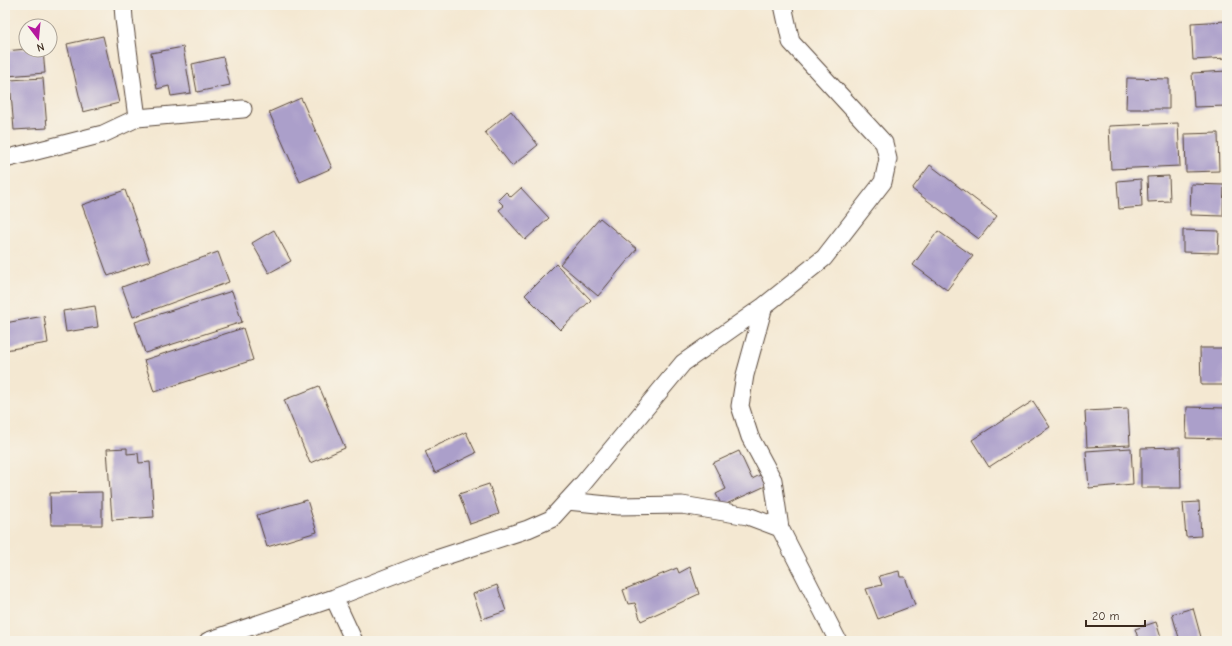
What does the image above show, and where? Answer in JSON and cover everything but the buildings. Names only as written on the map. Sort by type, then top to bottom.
[{"type":"street","points":[[123,5],[136,118]]},
{"type":"street","points":[[208,641],[334,598],[428,562],[528,529],[551,519],[683,363],[764,306],[824,258],[883,182],[888,159],[884,143],[792,42],[783,5]]},
{"type":"street","points":[[5,159],[103,134],[136,118],[243,109]]},
{"type":"street","points":[[764,306],[745,375],[740,406],[750,438],[773,480],[780,528],[838,641]]},
{"type":"street","points":[[567,501],[618,506],[682,505],[748,516],[780,528]]},
{"type":"street","points":[[334,598],[354,641]]}]
